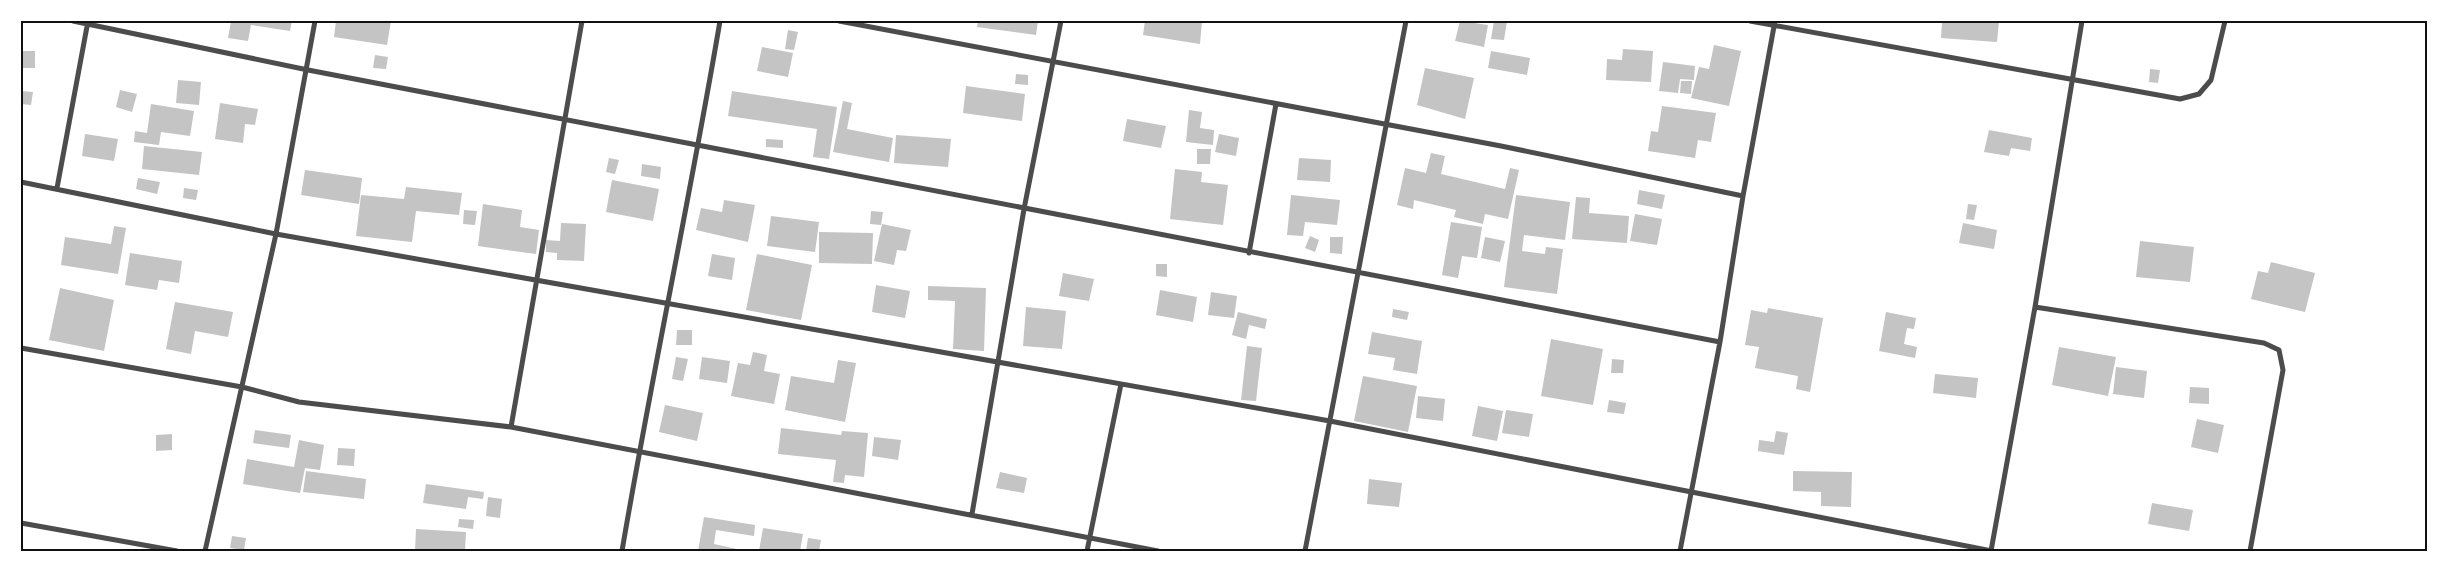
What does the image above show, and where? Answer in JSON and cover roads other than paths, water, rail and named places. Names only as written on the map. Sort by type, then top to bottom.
[{"type":"street","points":[[73,21],[308,70],[1356,274],[1720,342]]},
{"type":"street","points":[[205,551],[276,234],[316,21]]},
{"type":"street","points":[[511,427],[582,21]]},
{"type":"street","points":[[622,551],[667,302],[699,146],[720,21]]},
{"type":"street","points":[[839,21],[1502,146],[1743,196]]},
{"type":"street","points":[[972,514],[1024,209],[1062,21]]},
{"type":"street","points":[[1305,551],[1356,274],[1406,21]]},
{"type":"street","points":[[1750,21],[1774,23],[2180,99],[2200,94],[2211,80],[2225,21]]},
{"type":"street","points":[[21,182],[276,234],[1330,421],[1992,551],[2035,307],[2082,21]]},
{"type":"street","points":[[57,188],[88,23]]},
{"type":"street","points":[[1680,551],[1720,342],[1743,196],[1774,23]]},
{"type":"street","points":[[1249,253],[1276,104]]},
{"type":"street","points":[[2035,307],[2264,343],[2279,350],[2282,370],[2250,551]]},
{"type":"street","points":[[21,348],[242,387],[300,402],[511,427],[1158,551]]},
{"type":"street","points":[[1087,551],[1121,384]]},
{"type":"street","points":[[21,522],[177,551]]}]
